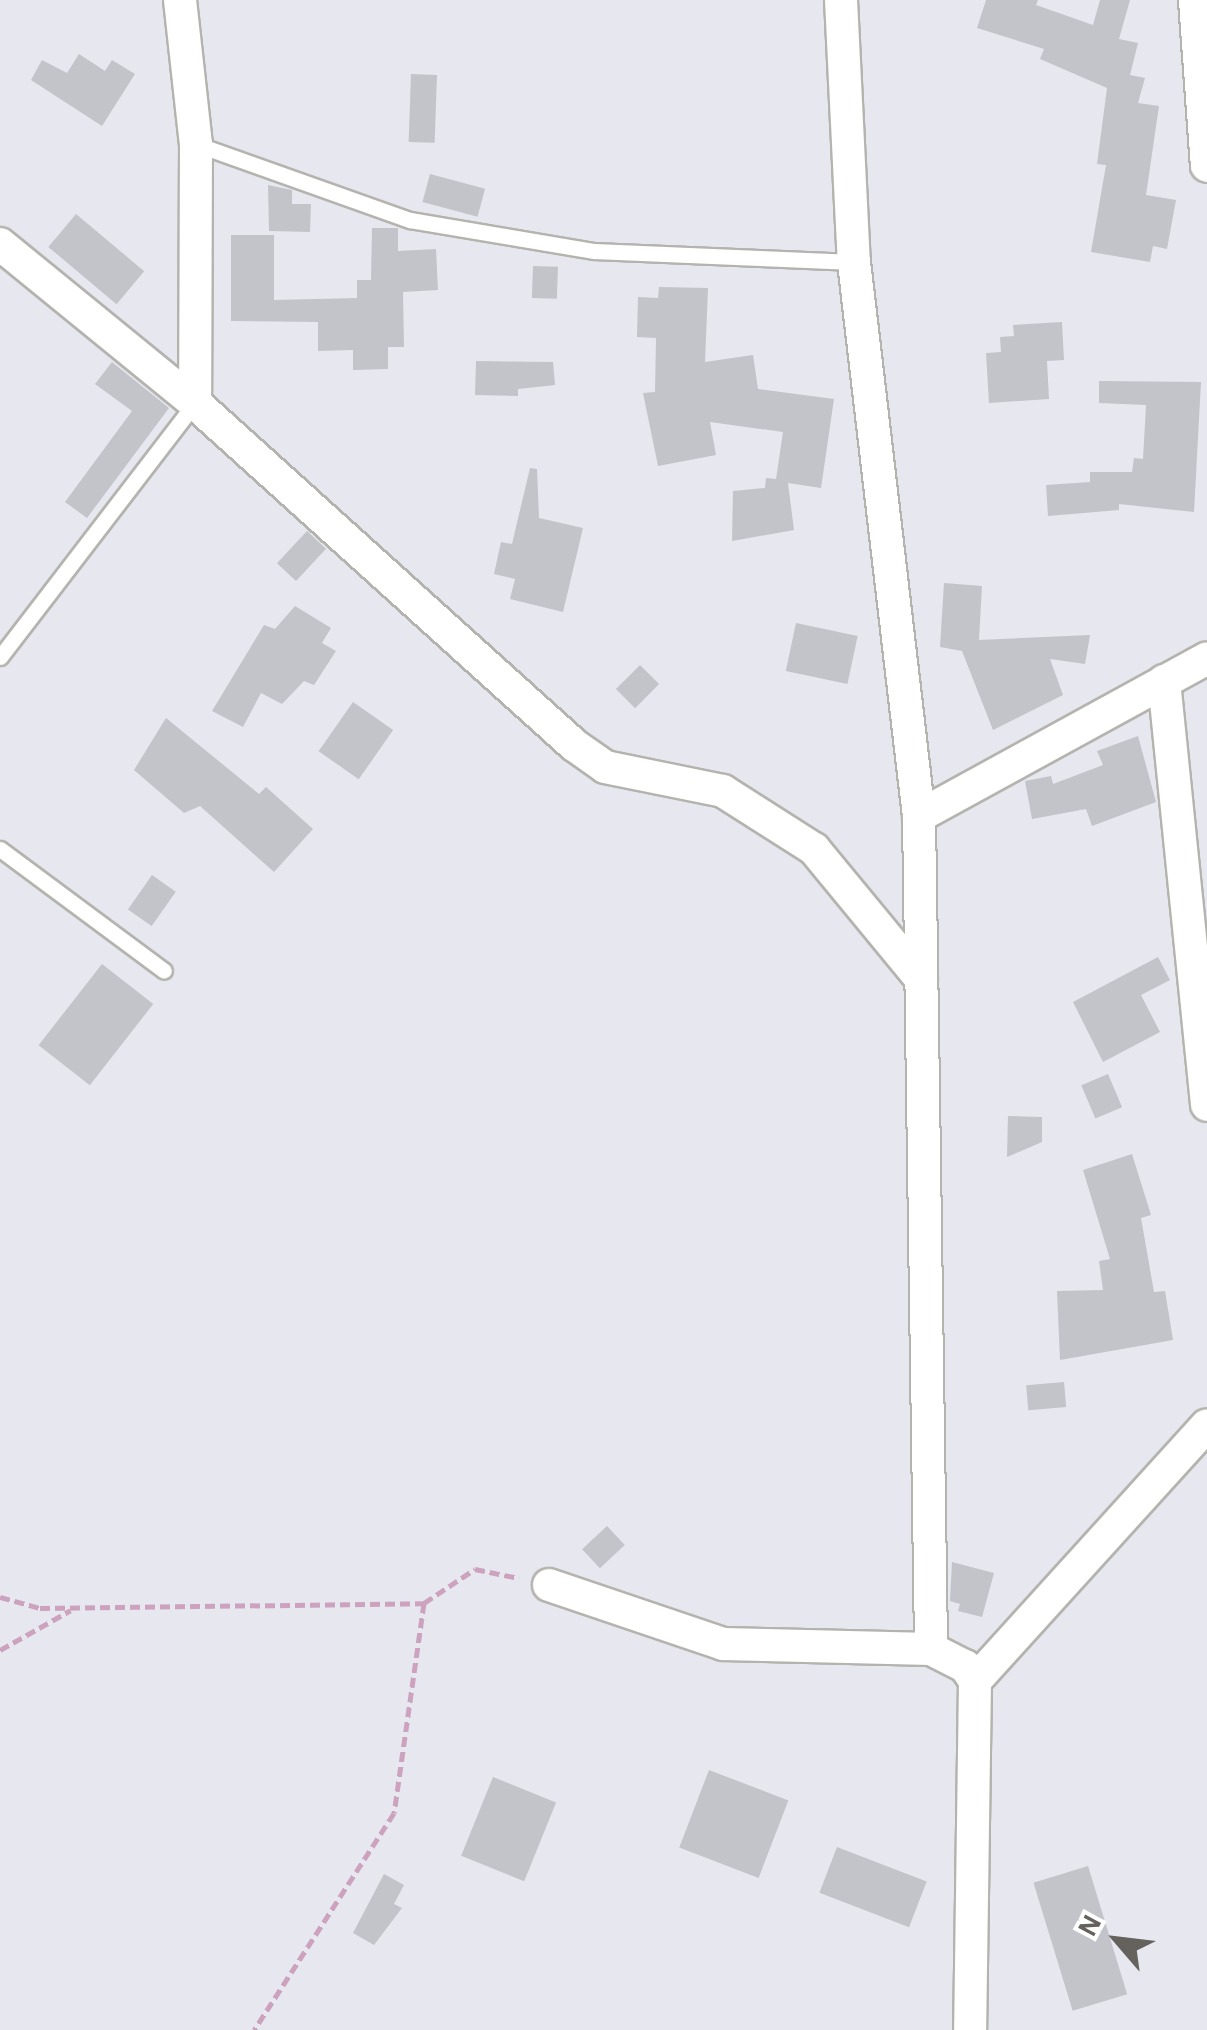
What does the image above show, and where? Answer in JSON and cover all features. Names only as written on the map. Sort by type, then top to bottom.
[{"type":"street","points":[[180,0],[196,144],[196,403]]},
{"type":"street","points":[[841,0],[854,262],[919,816],[932,1648]]},
{"type":"street","points":[[1196,0],[1207,166]]},
{"type":"street","points":[[0,244],[196,403],[574,745],[606,767],[723,792],[814,849],[921,979]]},
{"type":"street","points":[[919,816],[1207,658]]},
{"type":"street","points":[[1164,681],[1207,1105]]},
{"type":"street","points":[[975,1681],[1207,1426]]},
{"type":"street","points":[[548,1584],[722,1644],[932,1648],[965,1666],[975,1681],[970,2030]]},
{"type":"lane","points":[[196,144],[410,220],[594,251],[854,262]]},
{"type":"lane","points":[[0,657],[196,403]]},
{"type":"lane","points":[[0,849],[164,971]]},
{"type":"path","points":[[0,1598],[40,1608],[424,1604],[474,1569],[548,1584]]},
{"type":"path","points":[[254,2030],[394,1813],[424,1604]]},
{"type":"path","points":[[0,1650],[75,1608]]},
{"type":"building","points":[[986,0],[1038,0],[1036,5],[1093,25],[1100,0],[1130,0],[1119,39],[1138,43],[1130,75],[1145,78],[1138,103],[1159,106],[1146,195],[1176,200],[1167,249],[1153,246],[1150,262],[1091,252],[1106,165],[1097,164],[1107,88],[1040,59],[1044,49],[977,28]]},
{"type":"building","points":[[79,54],[105,71],[112,60],[135,74],[102,126],[31,80],[42,60],[67,73]]},
{"type":"building","points":[[411,74],[437,75],[435,143],[409,142]]},
{"type":"building","points":[[430,174],[485,189],[478,217],[422,202]]},
{"type":"building","points":[[268,185],[292,190],[292,204],[311,204],[310,232],[269,231]]},
{"type":"building","points":[[76,214],[144,271],[117,304],[48,247]]},
{"type":"building","points":[[372,228],[398,228],[398,251],[436,249],[438,290],[403,292],[404,347],[388,347],[388,369],[353,370],[353,350],[318,351],[318,322],[231,321],[231,235],[274,235],[274,300],[357,298],[357,280],[371,280]]},
{"type":"building","points":[[533,266],[558,267],[557,299],[532,298]]},
{"type":"building","points":[[659,287],[708,288],[705,362],[753,355],[758,389],[834,399],[821,488],[788,483],[794,530],[732,541],[733,491],[765,488],[766,478],[776,479],[783,432],[710,422],[716,455],[658,466],[643,393],[655,392],[656,338],[637,337],[638,297],[658,298]]},
{"type":"building","points":[[1062,322],[1064,360],[1047,361],[1049,399],[989,403],[986,353],[1001,352],[1000,337],[1014,336],[1013,325]]},
{"type":"building","points":[[476,361],[553,362],[555,385],[518,389],[518,396],[475,395]]},
{"type":"building","points":[[112,362],[169,408],[87,518],[65,502],[132,411],[95,384]]},
{"type":"building","points":[[1099,381],[1201,382],[1194,512],[1119,504],[1119,510],[1048,516],[1046,485],[1090,482],[1090,472],[1132,472],[1134,458],[1143,459],[1146,405],[1099,403]]},
{"type":"building","points":[[530,468],[537,469],[539,518],[583,528],[563,612],[510,599],[515,579],[494,574],[501,542],[512,544]]},
{"type":"building","points":[[307,531],[326,549],[296,581],[277,563]]},
{"type":"building","points":[[944,583],[982,586],[979,640],[1090,635],[1085,664],[1050,659],[1063,695],[993,730],[962,651],[940,647]]},
{"type":"building","points":[[295,606],[331,628],[322,643],[336,651],[314,685],[304,681],[282,704],[261,693],[243,727],[212,711],[264,625],[275,629]]},
{"type":"building","points":[[796,623],[858,636],[847,684],[786,671]]},
{"type":"building","points":[[640,665],[659,684],[635,708],[616,689]]},
{"type":"building","points":[[353,702],[393,730],[359,779],[319,751]]},
{"type":"building","points":[[166,718],[259,794],[266,787],[313,829],[274,872],[200,806],[184,813],[134,770]]},
{"type":"building","points":[[1138,736],[1156,802],[1092,826],[1086,809],[1032,819],[1025,781],[1051,776],[1053,784],[1103,765],[1097,751]]},
{"type":"building","points":[[152,875],[176,892],[152,926],[128,909]]},
{"type":"building","points":[[1158,957],[1170,980],[1141,995],[1160,1032],[1103,1062],[1073,1002]]},
{"type":"building","points":[[102,964],[153,1004],[90,1085],[39,1045]]},
{"type":"building","points":[[1108,1074],[1122,1107],[1095,1118],[1081,1085]]},
{"type":"building","points":[[1008,1116],[1042,1117],[1042,1142],[1007,1157]]},
{"type":"building","points":[[1132,1154],[1151,1215],[1141,1218],[1154,1292],[1165,1291],[1173,1340],[1060,1360],[1057,1291],[1103,1290],[1099,1261],[1110,1259],[1083,1170]]},
{"type":"building","points":[[1064,1382],[1066,1407],[1028,1410],[1026,1385]]},
{"type":"building","points":[[607,1526],[625,1545],[600,1568],[582,1549]]},
{"type":"building","points":[[952,1562],[994,1573],[982,1617],[958,1611],[960,1604],[950,1601]]},
{"type":"building","points":[[709,1770],[788,1800],[759,1878],[679,1847]]},
{"type":"building","points":[[493,1777],[556,1802],[524,1881],[461,1856]]},
{"type":"building","points":[[837,1847],[927,1881],[909,1927],[819,1893]]},
{"type":"building","points":[[1088,1866],[1127,1994],[1073,2011],[1033,1883]]},
{"type":"building","points":[[384,1874],[404,1885],[394,1904],[402,1908],[374,1945],[353,1933]]}]
